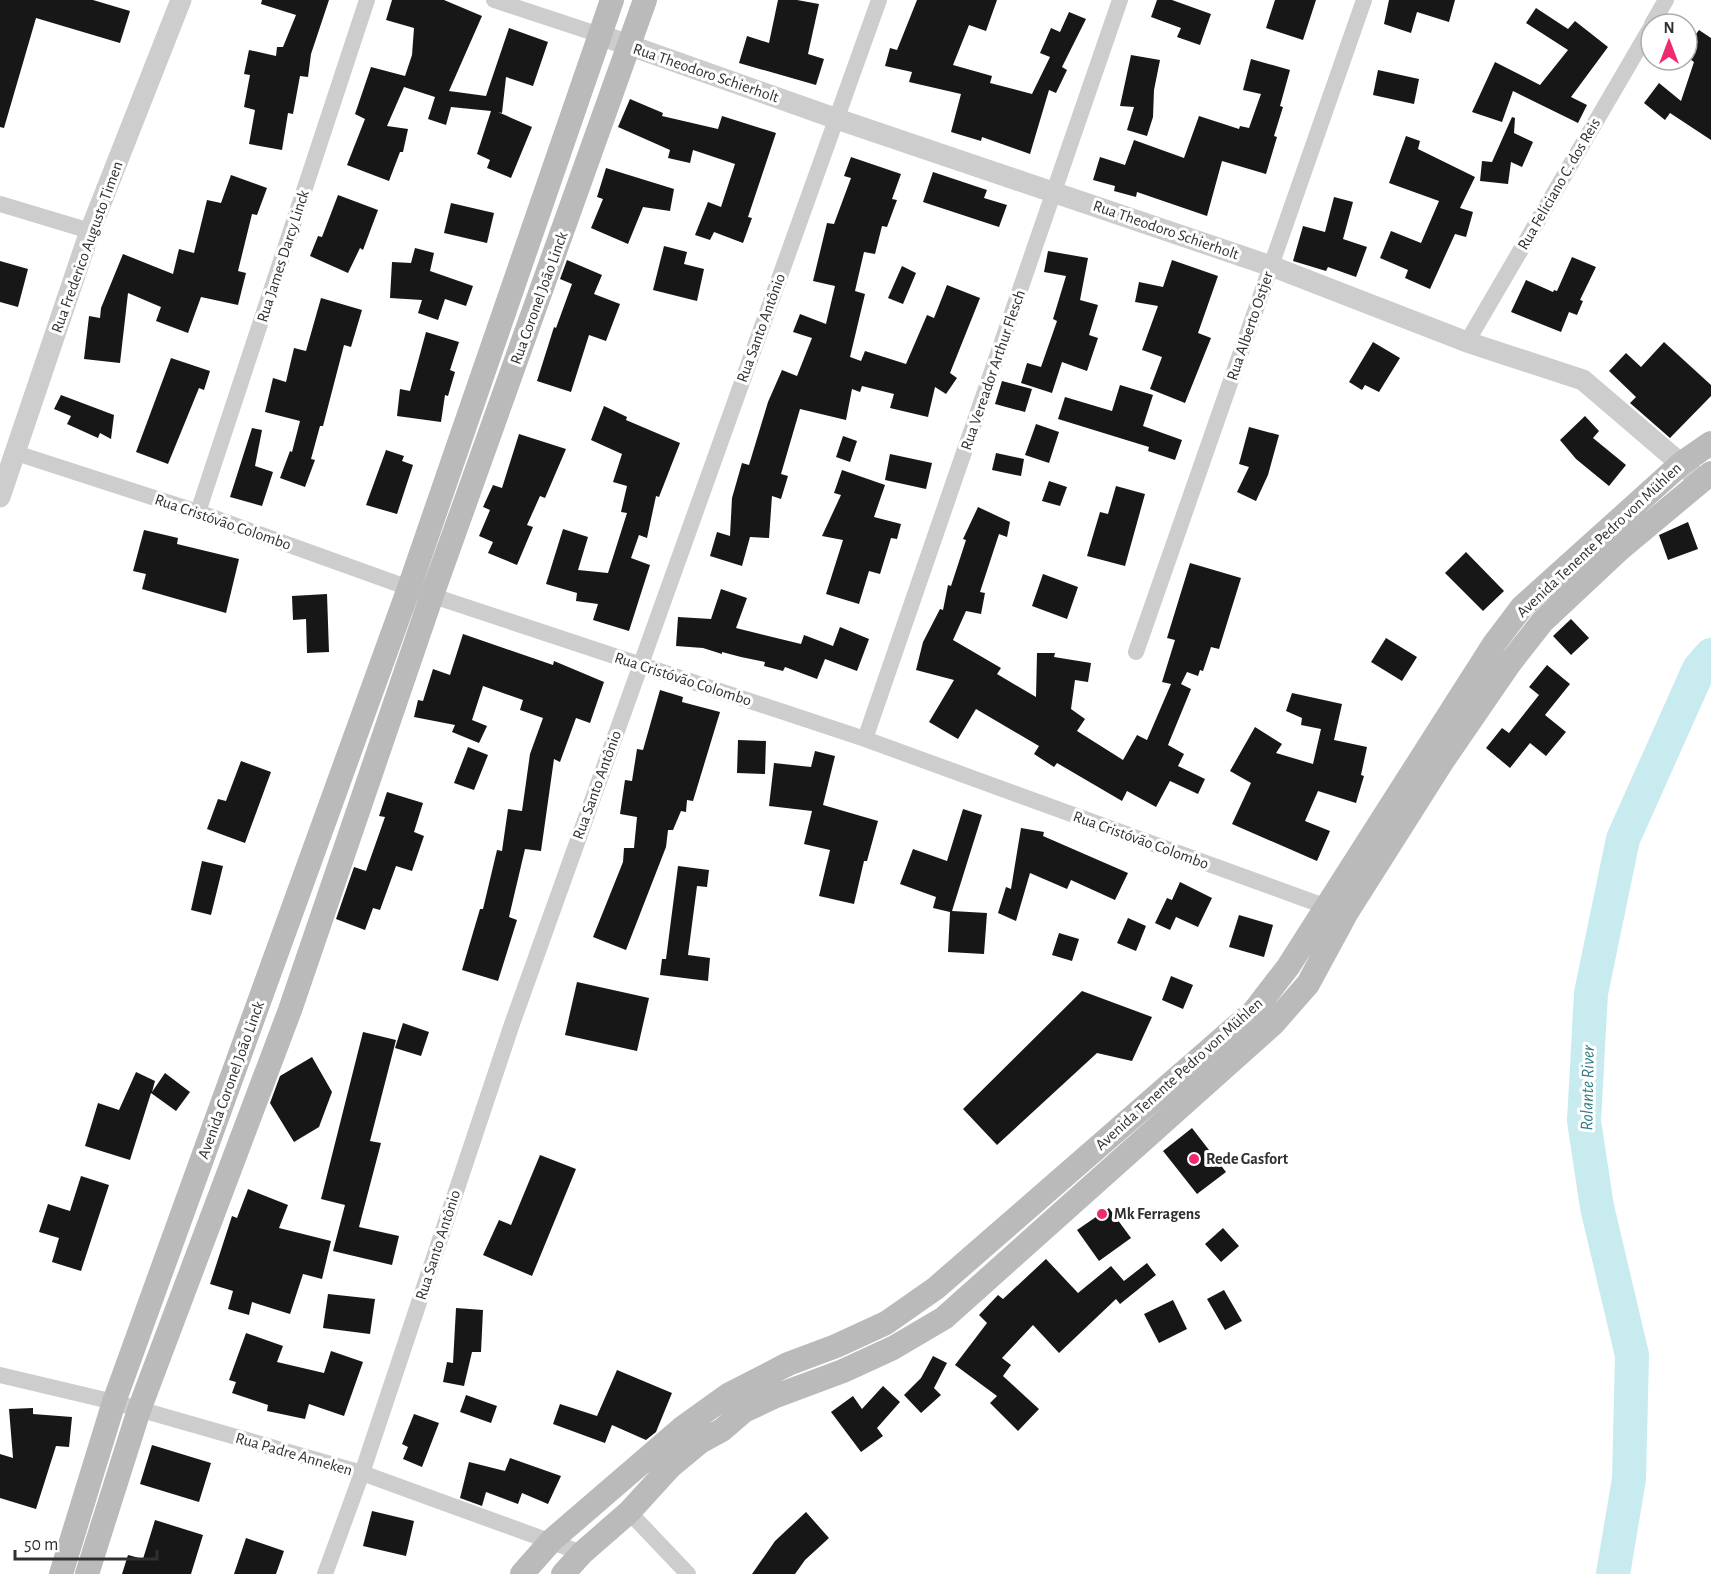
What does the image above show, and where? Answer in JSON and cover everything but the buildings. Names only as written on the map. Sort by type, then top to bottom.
[{"type":"main road","name":"Rua Coronel João Linck","points":[[421,592],[612,0]]},
{"type":"main road","name":"Rua Coronel João Linck","points":[[421,592],[630,47],[645,0]]},
{"type":"main road","name":"Avenida Tenente Pedro von Mühlen","points":[[563,1574],[582,1553],[629,1512],[671,1466],[700,1442],[722,1430],[744,1411],[863,1362],[944,1318],[1273,1024],[1308,984],[1336,910],[1494,644],[1522,608],[1682,463],[1711,443]]},
{"type":"main road","name":"Avenida Tenente Pedro von Mühlen","points":[[522,1574],[552,1540],[682,1428],[728,1395],[788,1364],[836,1346],[886,1323],[936,1288],[1254,1011],[1336,910],[1510,663],[1542,622],[1620,549],[1706,477]]},
{"type":"main road","name":"Avenida Coronel João Linck","points":[[61,1574],[114,1402],[421,592]]},
{"type":"main road","name":"Avenida Coronel João Linck","points":[[87,1574],[139,1410],[290,1010],[421,592]]},
{"type":"main road","points":[[1123,1125],[1142,1143]]},
{"type":"street","name":"Rua Frederico Augusto Timen","points":[[0,497],[90,231],[181,0]]},
{"type":"street","name":"Rua James Darcy Linck","points":[[198,512],[367,0]]},
{"type":"street","points":[[494,0],[600,35]]},
{"type":"street","name":"Rua Santo Antônio","points":[[325,1574],[362,1473],[512,1024],[879,0]]},
{"type":"street","name":"Rua Vereador Arthur Flesch","points":[[865,739],[1120,0]]},
{"type":"street","name":"Rua Alberto Ostjer","points":[[1136,652],[1364,0]]},
{"type":"street","name":"Rua Theodoro Schierholt","points":[[600,35],[837,119],[1271,266],[1467,342],[1583,380],[1682,463],[1706,477]]},
{"type":"street","name":"Rua Feliciano C. dos Reis","points":[[1467,342],[1639,47]]},
{"type":"street","points":[[0,204],[90,231]]},
{"type":"street","name":"Rua Cristóvão Colombo","points":[[16,453],[198,512],[421,592],[865,739],[1336,910]]},
{"type":"street","name":"Rua Padre Anneken","points":[[0,1375],[114,1402],[362,1473],[552,1540],[582,1553]]},
{"type":"street","points":[[629,1512],[688,1574]]},
{"type":"waterway","name":"Rolante River","points":[[1613,1574],[1629,1479],[1632,1355],[1597,1207],[1584,1121],[1591,993],[1623,839],[1699,669],[1711,655]]},
{"type":"place","name":"Rede Gasfort","points":[[1194,1159]]},
{"type":"place","name":"Mk Ferragens","points":[[1102,1214]]}]
